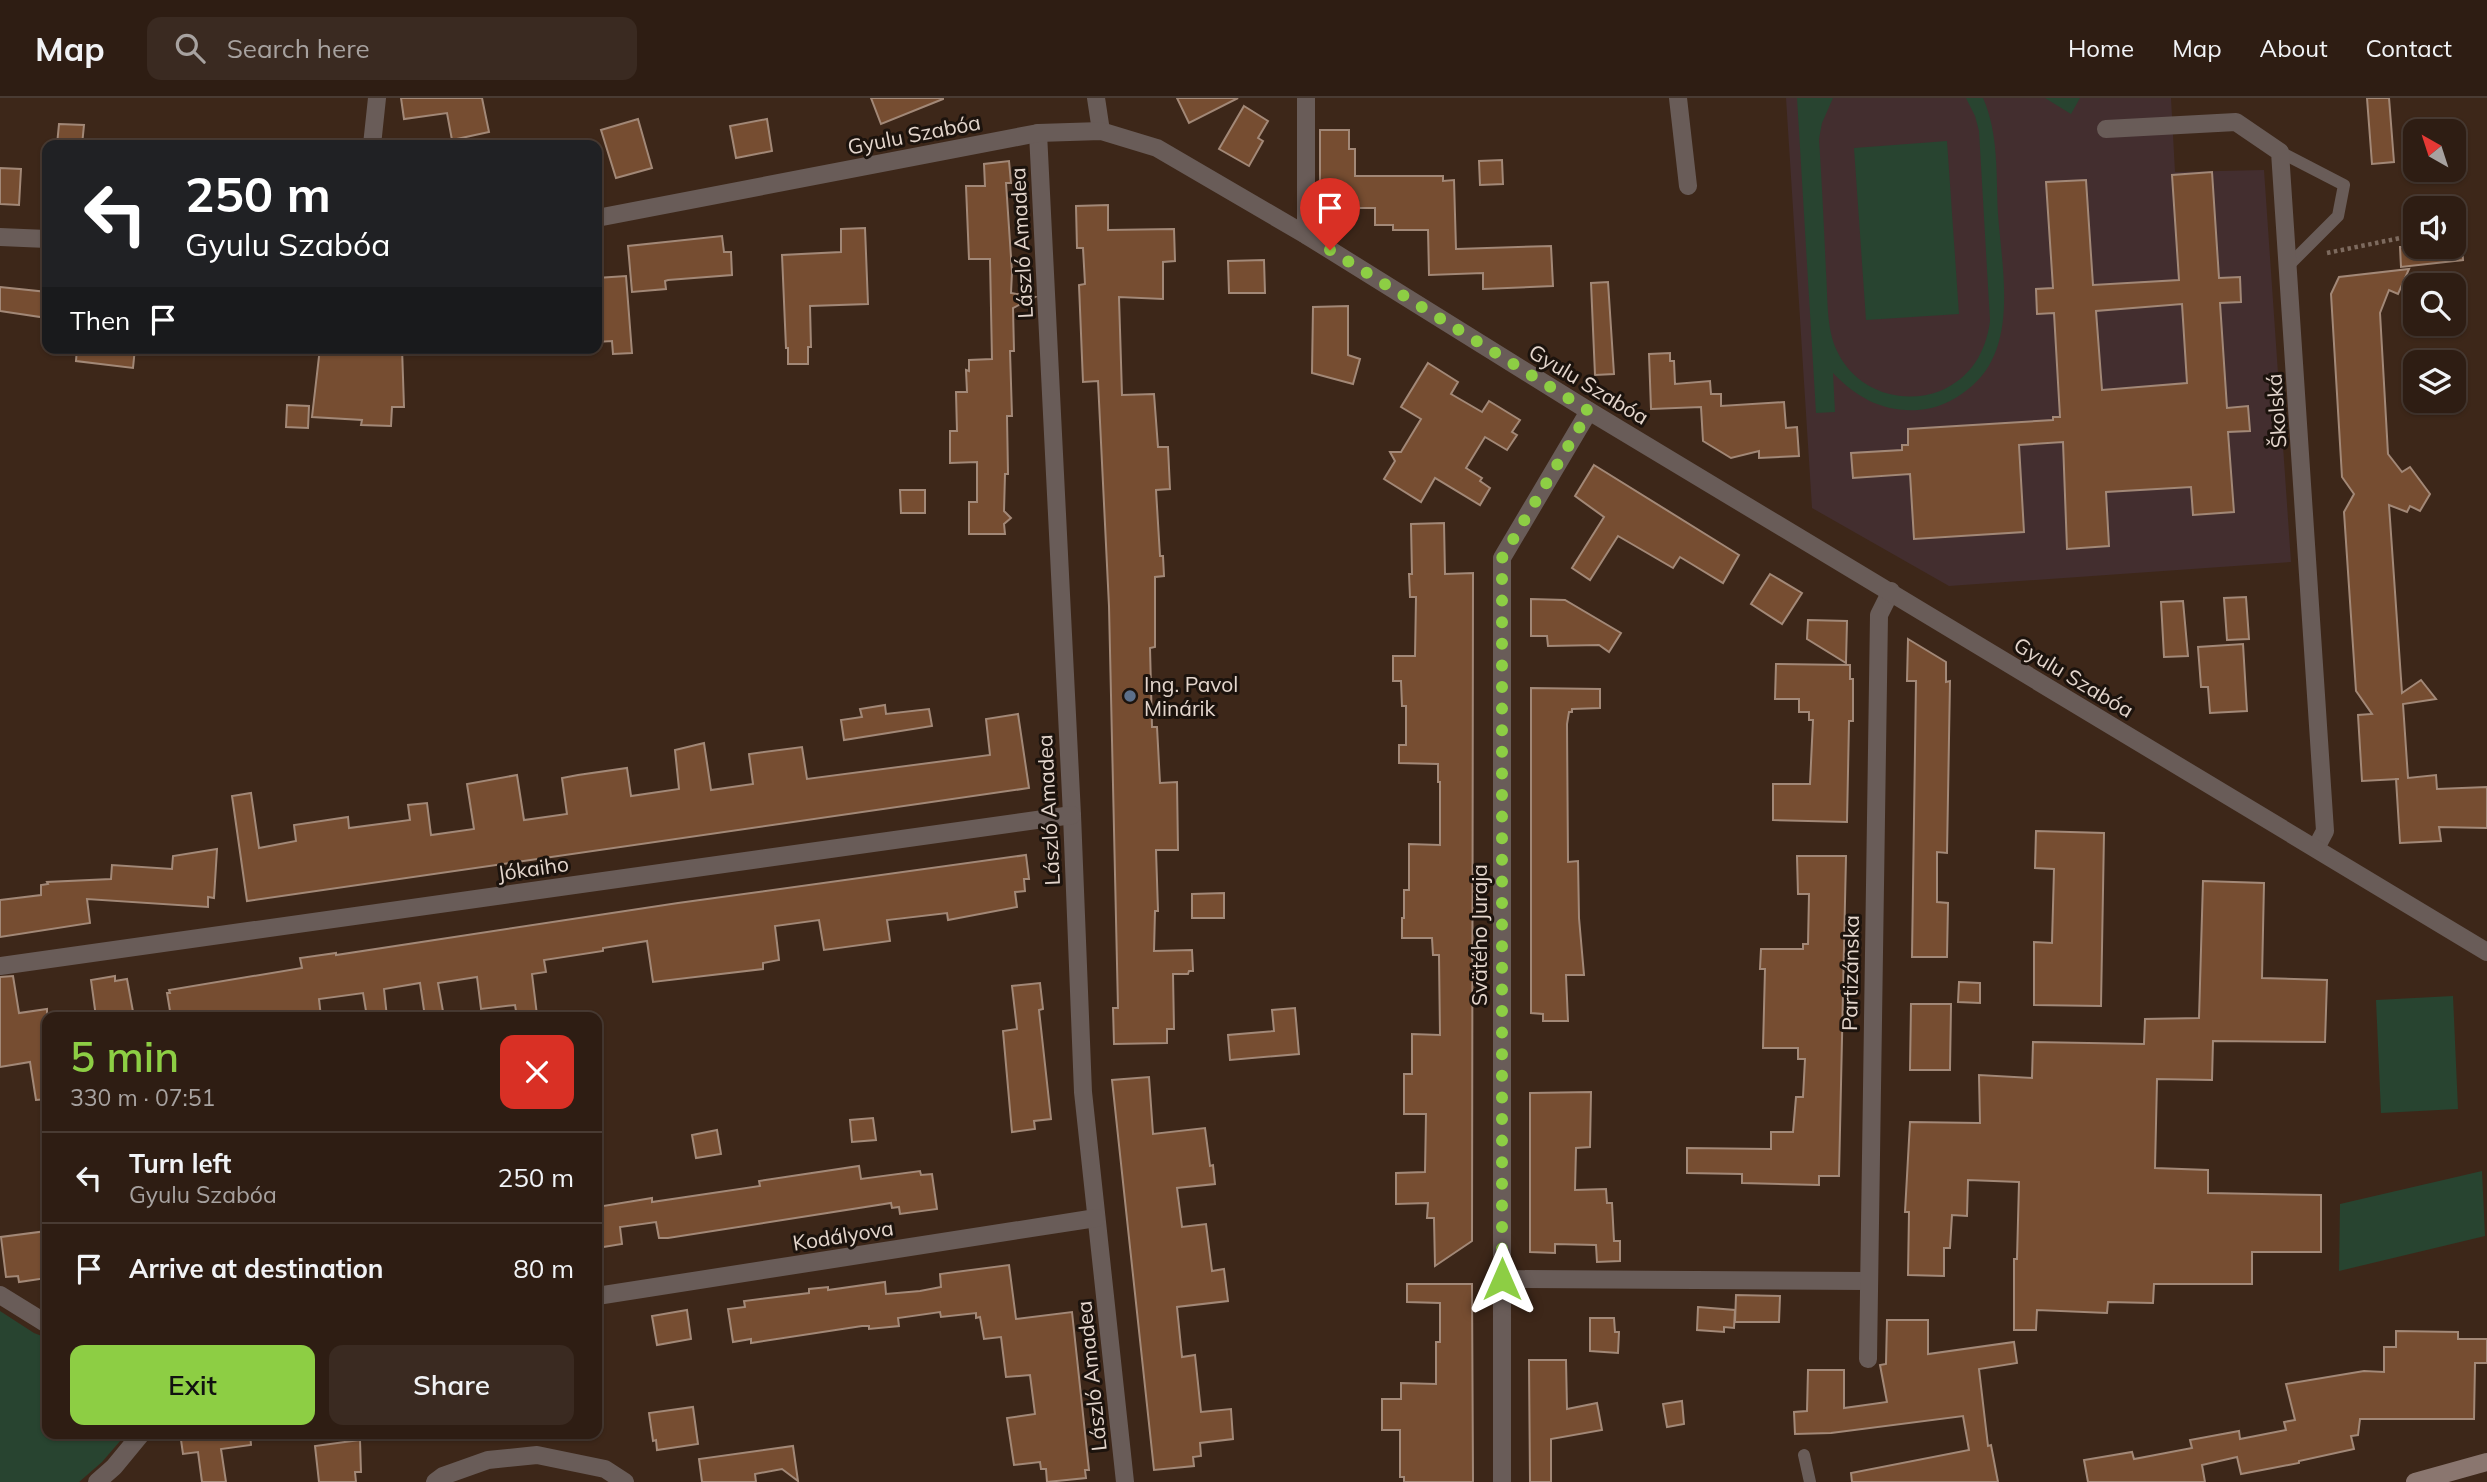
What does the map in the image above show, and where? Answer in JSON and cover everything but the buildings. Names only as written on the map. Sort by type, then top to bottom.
[{"type":"main road","points":[[2415,1482],[2487,1462]]},
{"type":"street","points":[[373,140],[377,98]]},
{"type":"street","points":[[1096,98],[1101,131]]},
{"type":"street","points":[[1306,235],[1307,98]]},
{"type":"street","points":[[1678,98],[1688,186]]},
{"type":"street","points":[[2106,129],[2236,122],[2280,152]]},
{"type":"street","name":"Gyulu Szabóa","points":[[602,217],[1038,133],[1101,131],[1157,148],[1306,235],[1589,411],[2487,952]]},
{"type":"street","name":"László Amadea","points":[[1038,133],[1083,1092],[1125,1482]]},
{"type":"street","name":"Školská","points":[[2280,152],[2325,831],[2316,848]]},
{"type":"street","points":[[0,237],[42,239]]},
{"type":"street","name":"Svätého Juraja","points":[[1502,1482],[1502,558],[1589,411]]},
{"type":"street","name":"Partizánska","points":[[1868,1359],[1879,615],[1891,592]]},
{"type":"street","name":"Jókaiho","points":[[0,966],[1072,815]]},
{"type":"street","name":"Kodályova","points":[[602,1295],[1096,1219]]},
{"type":"street","points":[[1502,1279],[1869,1282]]},
{"type":"street","points":[[0,1295],[42,1321]]},
{"type":"street","points":[[97,1482],[114,1467],[137,1439]]},
{"type":"street","points":[[435,1482],[443,1476],[488,1460],[537,1455],[606,1469],[625,1482]]},
{"type":"lane","points":[[2280,152],[2344,185],[2338,216],[2289,265]]},
{"type":"lane","points":[[1804,1455],[1810,1482]]},
{"type":"path","points":[[2326,253],[2403,237]]},
{"type":"shaded area","points":[[1786,98],[2171,98],[2175,172],[2264,170],[2291,562],[1949,586],[1812,508]]},
{"type":"green space","points":[[1797,98],[1833,98],[1822,123],[1819,139],[1828,313],[1833,342],[1845,365],[1867,385],[1895,395],[1910,397],[1940,391],[1960,379],[1981,353],[1988,332],[1990,321],[1979,131],[1966,98],[1983,98],[1992,126],[1996,155],[2004,309],[1995,354],[1984,374],[1950,401],[1925,409],[1893,409],[1871,402],[1851,390],[1833,373],[1835,412],[1816,413]]},
{"type":"green space","points":[[2045,98],[2080,98],[2071,114]]},
{"type":"green space","points":[[1947,141],[1959,314],[1866,320],[1854,148]]},
{"type":"green space","points":[[2453,996],[2458,1109],[2381,1113],[2376,1000]]},
{"type":"green space","points":[[2482,1171],[2485,1236],[2339,1271],[2340,1204]]},
{"type":"green space","points":[[0,1311],[42,1336],[42,1439],[122,1439],[102,1462],[79,1482],[0,1482]]},
{"type":"place","name":"Ing. Pavol Minárik","points":[[1130,696]]},
{"type":"route","points":[[1330,250],[1589,411],[1502,558],[1502,1279]]}]
